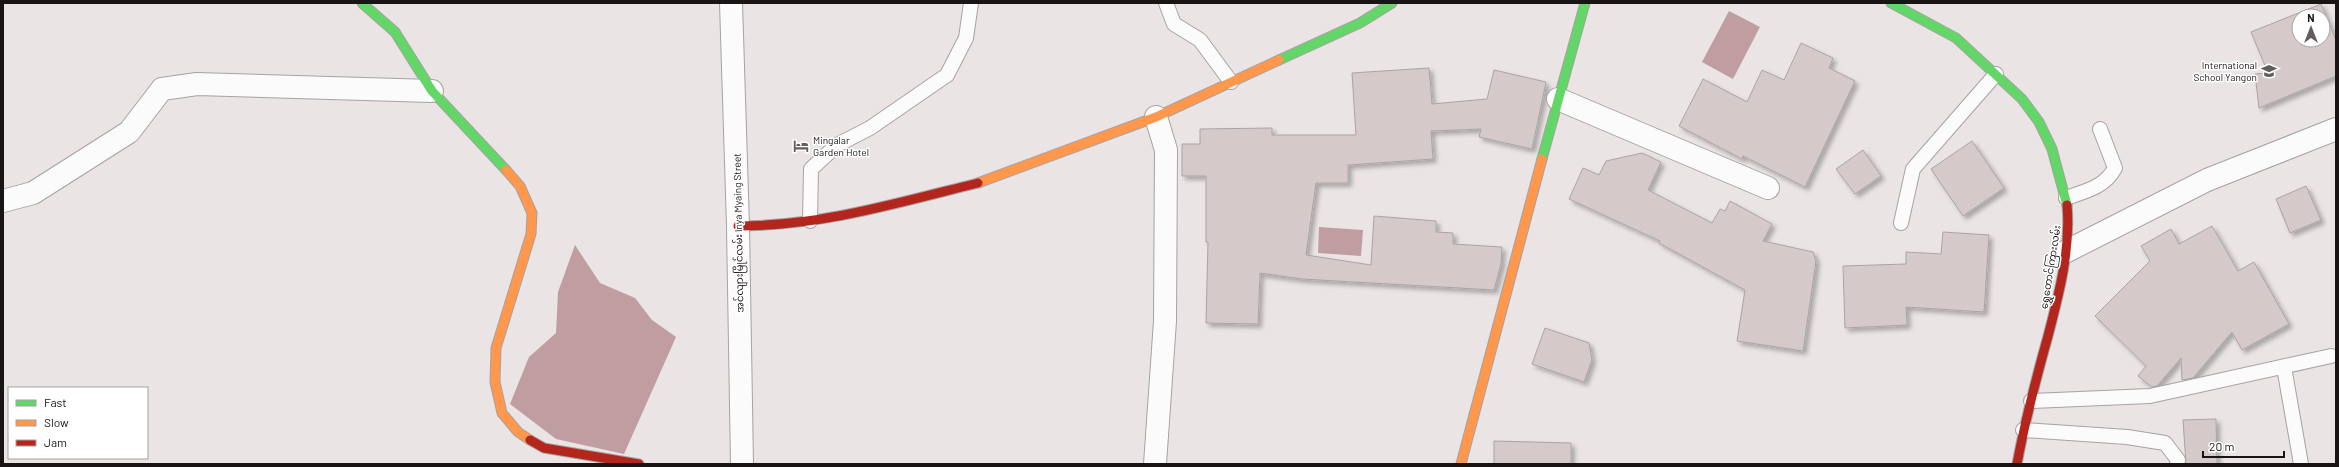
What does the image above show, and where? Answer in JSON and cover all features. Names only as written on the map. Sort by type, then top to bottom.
[{"type":"street","points":[[362,3],[395,32],[432,91],[520,186],[532,213],[531,234],[496,348],[495,382],[502,413],[518,432],[544,448],[639,464]]},
{"type":"street","name":"အင်လျားမြိုင်လမ်း Inya Myaing Street","points":[[731,3],[738,226],[742,464]]},
{"type":"street","points":[[738,226],[837,218],[988,180],[1156,117],[1360,23],[1392,3]]},
{"type":"street","points":[[1462,464],[1558,99],[1585,3]]},
{"type":"street","name":"ရွှေတောင်ကြားလမ်း","points":[[1891,3],[1956,38],[2022,99],[2039,122],[2052,148],[2066,198],[2069,226],[2060,289],[2023,430],[2017,464]]},
{"type":"street","points":[[3,202],[33,193],[129,132],[162,89],[197,84],[432,91]]},
{"type":"street","points":[[1558,99],[1768,188]]},
{"type":"street","points":[[1155,464],[1164,321],[1166,158],[1166,150],[1156,117]]},
{"type":"street","points":[[2065,252],[2207,180],[2336,129]]},
{"type":"lane","points":[[810,221],[811,169],[837,145],[870,128],[947,75],[966,38],[971,3]]},
{"type":"lane","points":[[1166,3],[1174,24],[1200,40],[1231,82]]},
{"type":"lane","points":[[1901,224],[1912,169],[1996,74]]},
{"type":"lane","points":[[2066,198],[2096,188],[2110,178],[2115,168],[2100,129]]},
{"type":"lane","points":[[2031,401],[2150,396],[2331,356]]},
{"type":"lane","points":[[2284,367],[2301,464]]},
{"type":"lane","points":[[2023,430],[2127,437],[2165,443],[2178,460],[2177,464]]},
{"type":"shaded area","points":[[1729,11],[1760,27],[1733,79],[1702,62]]},
{"type":"shaded area","points":[[1319,227],[1363,230],[1361,256],[1318,253]]},
{"type":"shaded area","points":[[575,245],[600,283],[635,298],[652,320],[676,337],[624,454],[556,439],[510,404],[529,357],[556,333],[558,292]]},
{"type":"building","points":[[2321,4],[2323,8],[2311,8]]},
{"type":"building","points":[[2291,16],[2291,48],[2331,48],[2331,28],[2336,40],[2336,76],[2259,108],[2255,74],[2268,73],[2251,32]]},
{"type":"building","points":[[1801,43],[1833,58],[1829,68],[1855,81],[1805,187],[1743,156],[1742,159],[1679,126],[1703,79],[1747,102],[1762,70],[1784,80]]},
{"type":"building","points":[[1429,68],[1432,104],[1487,99],[1494,70],[1546,82],[1532,149],[1479,137],[1481,129],[1431,131],[1433,159],[1348,165],[1348,183],[1316,183],[1306,255],[1371,265],[1374,216],[1436,221],[1436,232],[1453,233],[1453,244],[1502,247],[1501,264],[1494,290],[1302,279],[1260,273],[1258,324],[1206,323],[1208,242],[1206,242],[1206,176],[1182,176],[1182,144],[1200,144],[1200,129],[1272,128],[1272,135],[1356,135],[1352,73]]},
{"type":"building","points":[[1972,141],[2004,188],[1963,216],[1931,169]]},
{"type":"building","points":[[1863,150],[1881,176],[1855,194],[1836,169]]},
{"type":"building","points":[[1642,153],[1661,162],[1648,190],[1712,223],[1720,209],[1725,211],[1730,201],[1772,224],[1763,241],[1813,252],[1816,261],[1803,351],[1737,341],[1745,290],[1659,243],[1660,241],[1569,199],[1583,168],[1599,175],[1606,161]]},
{"type":"building","points":[[2306,186],[2321,220],[2290,233],[2276,199]]},
{"type":"building","points":[[2212,226],[2238,271],[2254,262],[2289,324],[2242,350],[2232,332],[2193,378],[2182,380],[2181,358],[2157,386],[2152,387],[2138,376],[2146,366],[2095,316],[2150,261],[2141,246],[2171,229],[2179,244]]},
{"type":"building","points":[[1943,232],[1989,235],[1984,312],[1906,307],[1907,325],[1845,328],[1843,266],[1906,264],[1906,252],[1941,254]]},
{"type":"building","points":[[1545,328],[1589,343],[1592,360],[1584,382],[1532,364]]},
{"type":"building","points":[[2216,419],[2217,464],[2186,464],[2183,420]]},
{"type":"building","points":[[1494,441],[1571,443],[1571,464],[1494,464]]},
{"type":"traffic: fast","points":[[362,3],[395,32],[432,91],[506,170]]},
{"type":"traffic: fast","points":[[1279,60],[1360,23],[1392,3]]},
{"type":"traffic: fast","points":[[1542,159],[1585,3]]},
{"type":"traffic: fast","points":[[1891,3],[1956,38],[2022,99],[2039,122],[2052,149],[2067,205]]},
{"type":"traffic: slow","points":[[978,183],[1156,117],[1279,60]]},
{"type":"traffic: slow","points":[[1461,464],[1542,159]]},
{"type":"traffic: slow","points":[[506,170],[520,186],[532,213],[531,234],[496,348],[495,382],[502,413],[518,432],[530,440]]},
{"type":"traffic: jam","points":[[738,226],[769,225],[829,218],[978,183]]},
{"type":"traffic: jam","points":[[2017,464],[2027,416],[2063,271],[2066,255],[2068,222],[2067,205]]},
{"type":"traffic: jam","points":[[530,440],[544,448],[639,464]]},
{"type":"place","name":"International School Yangon","points":[[2269,71]]},
{"type":"place","name":"Mingalar Garden Hotel","points":[[801,146]]}]
